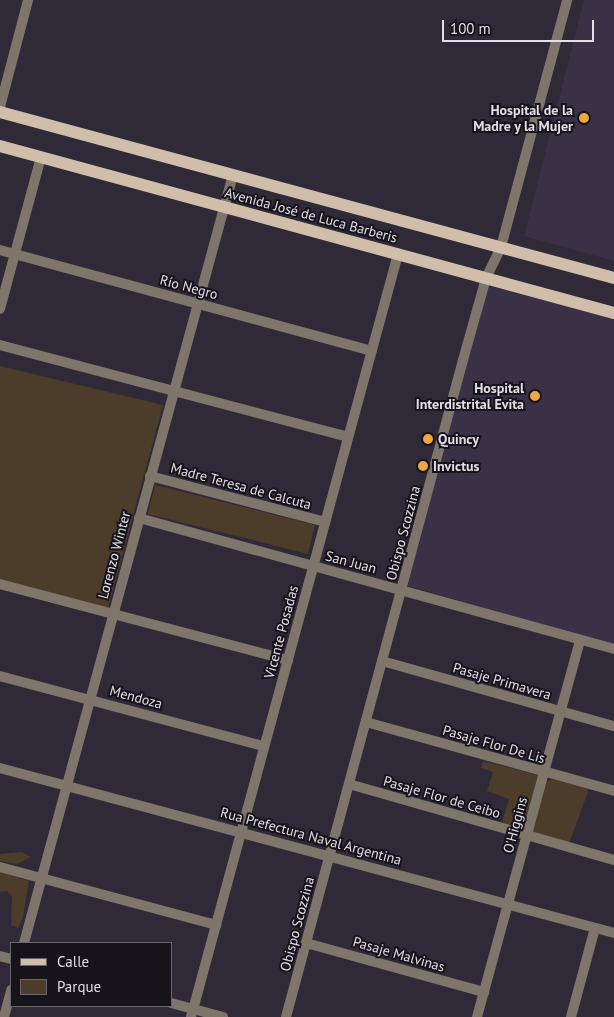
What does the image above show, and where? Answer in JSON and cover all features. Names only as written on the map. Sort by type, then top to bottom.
[{"type":"main road","name":"Avenida José de Luca Barberis","points":[[0,112],[614,278]]},
{"type":"main road","name":"Avenida José de Luca Barberis","points":[[0,146],[614,313]]},
{"type":"street","points":[[0,107],[28,0]]},
{"type":"street","name":"Obispo Scozzina","points":[[286,1017],[486,278],[501,247],[567,0]]},
{"type":"street","points":[[0,309],[41,157]]},
{"type":"street","name":"Lorenzo Winter","points":[[24,942],[223,206],[233,175]]},
{"type":"street","name":"Río Negro","points":[[0,250],[371,351]]},
{"type":"street","name":"Vicente Posadas","points":[[192,1013],[398,254]]},
{"type":"street","points":[[0,345],[347,437]]},
{"type":"street","name":"Madre Teresa de Calcuta","points":[[150,476],[325,522]]},
{"type":"street","name":"San Juan","points":[[139,518],[614,649]]},
{"type":"street","points":[[0,584],[113,612],[288,660]]},
{"type":"street","name":"O'Higgins","points":[[477,1017],[580,640]]},
{"type":"street","name":"Pasaje Primavera","points":[[382,661],[614,726]]},
{"type":"street","name":"Mendoza","points":[[0,676],[90,698],[264,746]]},
{"type":"street","name":"Pasaje Flor De Lis","points":[[366,722],[614,791]]},
{"type":"street","name":"Rua Prefectura Naval Argentina","points":[[0,768],[614,933]]},
{"type":"street","name":"Pasaje Flor de Ceibo","points":[[349,784],[614,860]]},
{"type":"street","points":[[0,867],[216,925]]},
{"type":"street","points":[[571,1017],[595,928]]},
{"type":"street","name":"Pasaje Malvinas","points":[[306,943],[484,992]]},
{"type":"street","points":[[4,1017],[10,994]]},
{"type":"street","points":[[172,1003],[192,1013],[223,1017]]},
{"type":"shaded area","name":"Hospital de la Madre y la Mujer","points":[[584,0],[614,0],[614,261],[524,236]]},
{"type":"shaded area","name":"Hospital Interdistrital Evita","points":[[488,286],[614,318],[614,645],[406,585]]},
{"type":"green space","points":[[0,366],[163,405],[108,608],[0,579]]},
{"type":"green space","points":[[155,485],[315,525],[308,554],[148,514]]},
{"type":"green space","points":[[483,761],[538,775],[523,832],[501,827],[509,799],[487,791],[493,772],[481,768]]},
{"type":"green space","points":[[552,779],[586,788],[588,792],[568,846],[531,837],[545,782]]},
{"type":"green space","points":[[22,852],[31,857],[17,864],[0,861],[0,854]]},
{"type":"green space","points":[[0,872],[29,881],[23,917],[18,928],[11,925],[12,896],[7,891],[0,892]]},
{"type":"place","name":"Hospital de la Madre y la Mujer","points":[[584,118]]},
{"type":"place","name":"Hospital Interdistrital Evita","points":[[535,396]]},
{"type":"place","name":"Quincy","points":[[428,439]]},
{"type":"place","name":"Invictus","points":[[423,466]]}]
